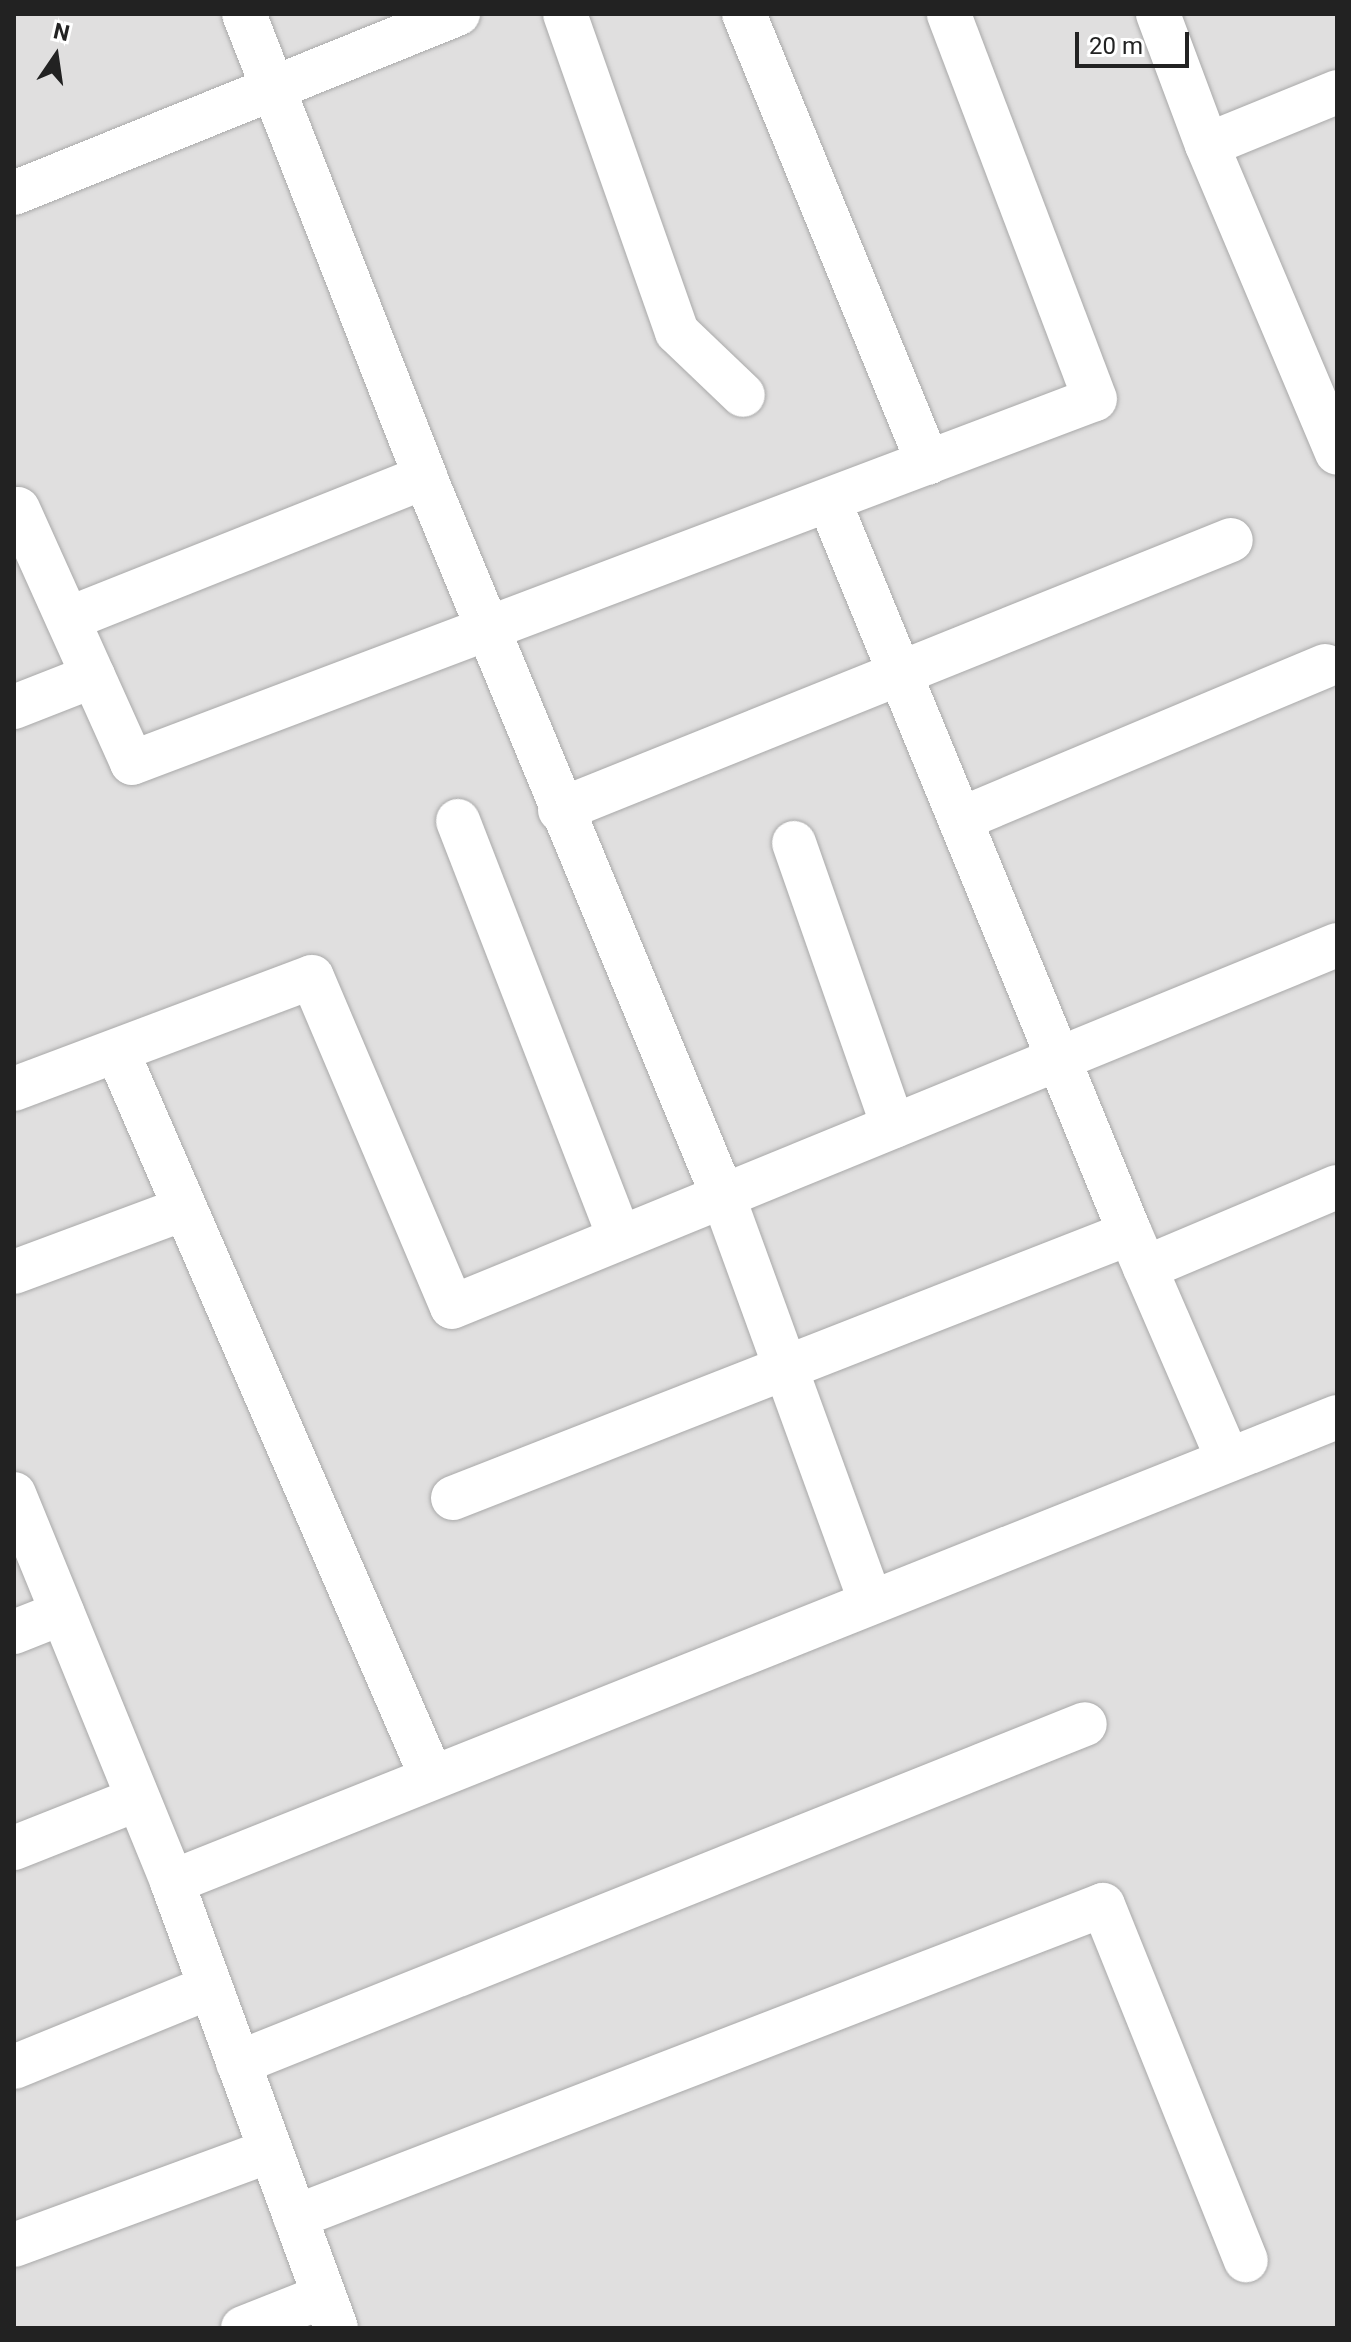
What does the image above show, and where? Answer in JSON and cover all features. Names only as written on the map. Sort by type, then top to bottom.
[{"type":"street","points":[[244,14],[269,90],[425,477],[560,810],[723,1196],[871,1602]]},
{"type":"street","points":[[14,193],[458,14]]},
{"type":"street","points":[[565,14],[677,332],[743,395]]},
{"type":"street","points":[[744,14],[928,463]]},
{"type":"street","points":[[18,509],[132,763],[490,632],[1095,399],[949,14]]},
{"type":"street","points":[[1158,14],[1207,145],[1337,453]]},
{"type":"street","points":[[1207,145],[1337,92]]},
{"type":"street","points":[[68,619],[425,477]]},
{"type":"street","points":[[829,501],[1056,1058],[1228,1460]]},
{"type":"street","points":[[560,810],[1231,540]]},
{"type":"street","points":[[961,819],[1325,666]]},
{"type":"street","points":[[14,707],[93,676]]},
{"type":"street","points":[[458,821],[620,1238]]},
{"type":"street","points":[[794,843],[893,1126]]},
{"type":"street","points":[[14,1089],[312,977],[452,1307],[1337,945]]},
{"type":"street","points":[[117,1051],[432,1778]]},
{"type":"street","points":[[453,1498],[787,1368],[1337,1187]]},
{"type":"street","points":[[14,1272],[183,1209]]},
{"type":"street","points":[[172,1882],[1337,1417]]},
{"type":"street","points":[[14,1494],[172,1882],[330,2312],[243,2328]]},
{"type":"street","points":[[14,1632],[62,1613]]},
{"type":"street","points":[[238,2063],[1085,1724]]},
{"type":"street","points":[[14,1848],[138,1799]]},
{"type":"street","points":[[295,2217],[1103,1905],[1246,2260]]},
{"type":"street","points":[[14,2067],[210,1987]]},
{"type":"street","points":[[14,2245],[270,2151]]},
{"type":"shaded area","points":[[14,14],[1337,14],[1337,2328],[14,2328]]}]
